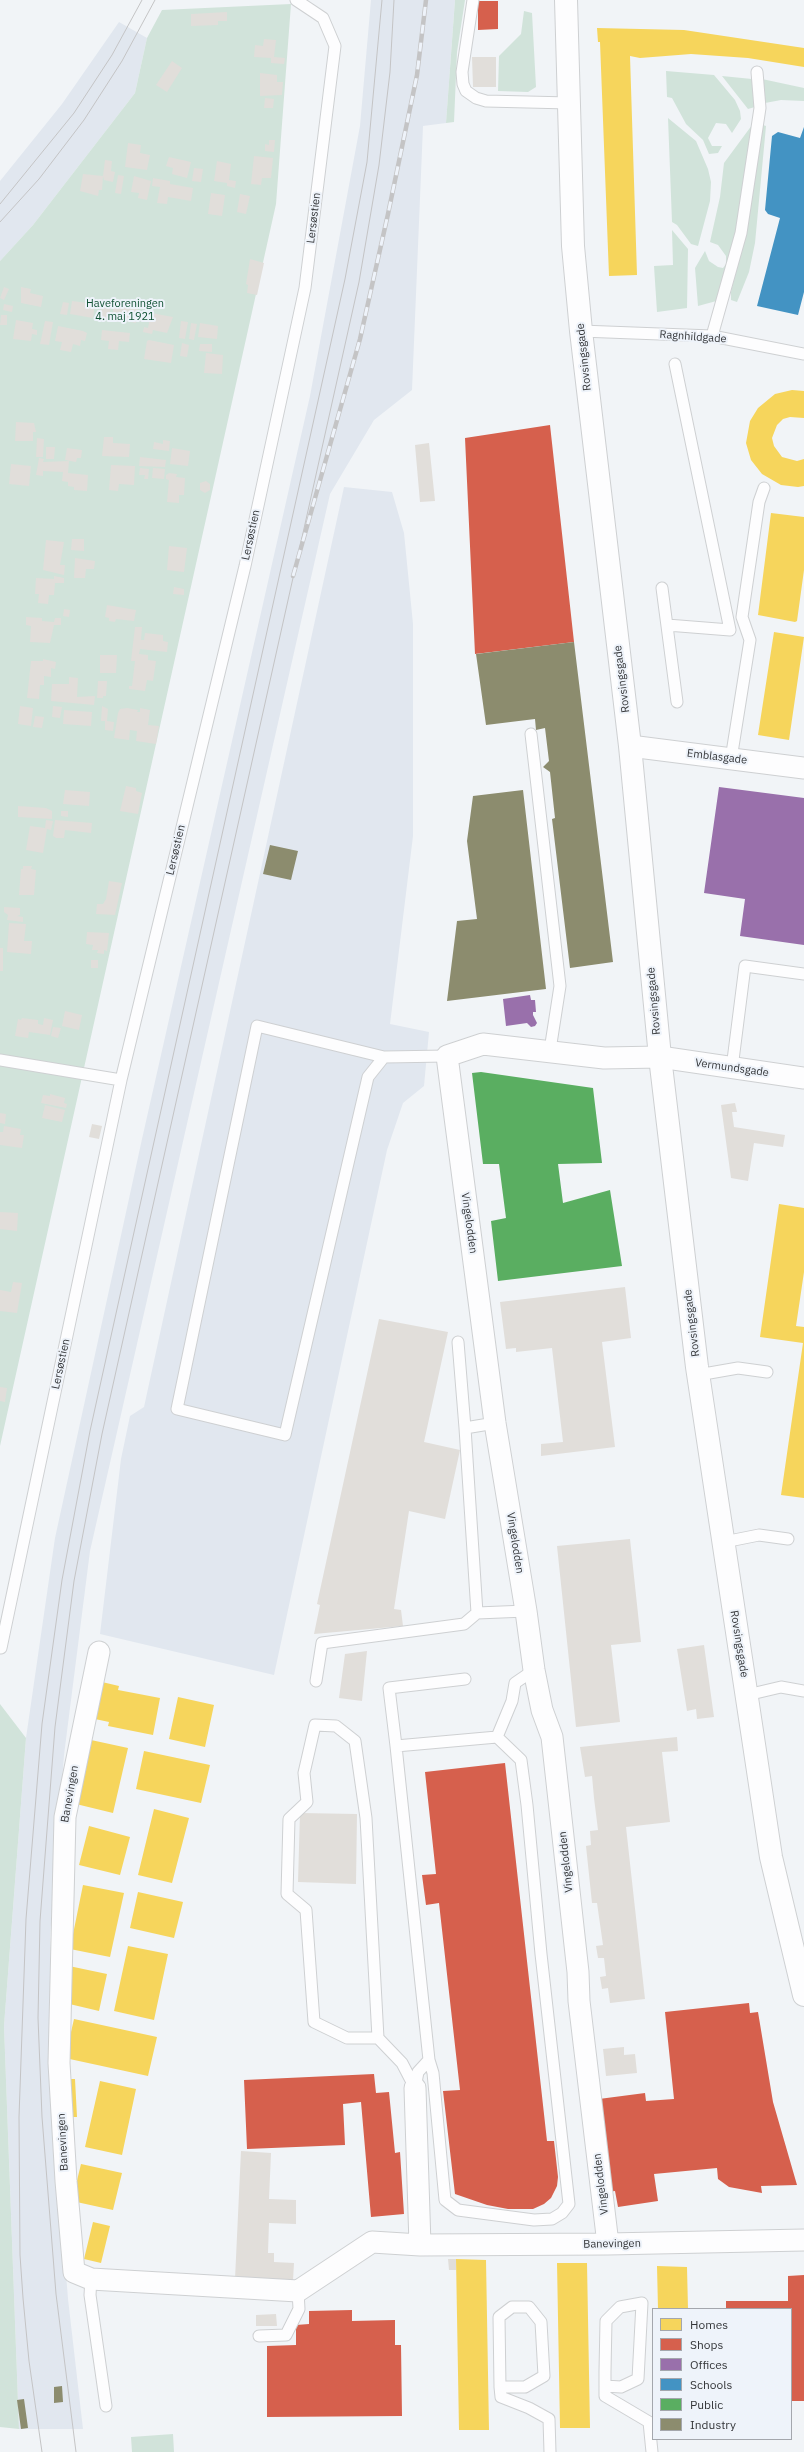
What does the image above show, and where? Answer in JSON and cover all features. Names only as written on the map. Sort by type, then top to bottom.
[{"type":"street","name":"Rovsingsgade","points":[[566,0],[573,246],[581,331],[630,746],[660,1057],[698,1375],[771,1857],[804,1995]]},
{"type":"street","name":"Emblasgade","points":[[630,746],[804,768]]},
{"type":"street","points":[[447,1056],[482,1044],[550,1050],[604,1058],[660,1057]]},
{"type":"street","name":"Vingelodden","points":[[447,1056],[495,1424],[526,1611],[534,1670],[542,1710],[552,1737],[578,1972],[578,2001],[608,2244]]},
{"type":"street","name":"Vermundsgade","points":[[660,1057],[804,1078]]},
{"type":"street","name":"Banevingen","points":[[99,1652],[65,1817],[60,1954],[59,2063],[66,2188],[74,2272],[91,2279],[298,2291],[372,2242],[420,2245],[608,2244],[804,2240]]},
{"type":"street","points":[[415,2088],[420,2245]]},
{"type":"lane","name":"Lersøstien","points":[[1,1648],[121,1080],[244,566],[305,288],[335,46],[323,18],[296,0]]},
{"type":"lane","points":[[473,0],[462,72],[462,84],[466,91],[476,98],[486,101],[569,103]]},
{"type":"lane","points":[[712,336],[743,225],[760,108],[757,72]]},
{"type":"lane","name":"Ragnhildgade","points":[[581,331],[712,336],[804,354]]},
{"type":"lane","points":[[675,364],[730,630]]},
{"type":"lane","points":[[731,759],[750,640],[742,617],[759,502],[764,488]]},
{"type":"lane","points":[[662,588],[677,702]]},
{"type":"lane","points":[[667,625],[746,630]]},
{"type":"lane","points":[[531,734],[560,986],[550,1050]]},
{"type":"lane","points":[[732,1068],[745,966],[804,974]]},
{"type":"lane","points":[[384,1057],[372,1070],[366,1084],[285,1436],[177,1409],[257,1026],[384,1057],[447,1056]]},
{"type":"lane","points":[[0,1060],[121,1080]]},
{"type":"lane","points":[[458,1342],[477,1614]]},
{"type":"lane","points":[[698,1375],[738,1368],[767,1372]]},
{"type":"lane","points":[[464,1428],[495,1424]]},
{"type":"lane","points":[[724,1542],[759,1535],[788,1539]]},
{"type":"lane","points":[[316,1681],[322,1643],[464,1624],[477,1614],[526,1611]]},
{"type":"lane","points":[[498,1737],[512,1702],[515,1683],[534,1670]]},
{"type":"lane","points":[[465,1679],[389,1688],[429,2060],[433,2073],[446,2200],[458,2210],[534,2220],[552,2219],[562,2213],[569,2204],[541,1954],[527,1805],[521,1760],[498,1737]]},
{"type":"lane","points":[[747,1695],[781,1687],[804,1691]]},
{"type":"lane","points":[[378,2038],[347,2038],[314,2022],[306,1910],[287,1894],[289,1819],[307,1802],[304,1773],[315,1725],[336,1726],[354,1741],[366,1818],[378,2038],[402,2063],[415,2088]]},
{"type":"lane","points":[[396,1746],[498,1737]]},
{"type":"lane","points":[[415,2088],[418,2072],[429,2060]]},
{"type":"lane","points":[[91,2279],[90,2295],[106,2406]]},
{"type":"lane","points":[[259,2336],[286,2335],[299,2309],[298,2291]]},
{"type":"lane","points":[[605,2386],[622,2387],[638,2379],[642,2303],[620,2307],[606,2321],[605,2386],[605,2396],[649,2422],[652,2452]]},
{"type":"lane","points":[[500,2387],[525,2387],[544,2376],[542,2322],[530,2307],[512,2307],[499,2317],[500,2387],[501,2397],[529,2408],[549,2419],[550,2452]]},
{"type":"shaded area","points":[[371,0],[455,0],[446,123],[423,126],[412,390],[374,420],[330,494],[90,1551],[64,1755],[50,1937],[57,2160],[68,2299],[83,2429],[19,2429],[4,2026],[26,1738],[55,1538],[142,1139],[310,396],[360,126]]},
{"type":"shaded area","points":[[119,22],[147,38],[135,93],[33,225],[0,261],[0,181],[62,104]]},
{"type":"shaded area","points":[[344,487],[392,492],[404,533],[413,624],[413,836],[390,1024],[429,1032],[424,1086],[403,1103],[387,1150],[274,1675],[100,1634],[121,1459],[130,1416],[144,1407]]},
{"type":"green space","points":[[455,0],[465,0],[457,52],[454,122],[446,123]]},
{"type":"green space","name":"Haveforeningen 4. maj 1921","points":[[291,4],[276,204],[0,1446],[0,261],[33,225],[135,93],[147,38],[162,10]]},
{"type":"green space","points":[[524,11],[532,13],[536,87],[528,92],[498,91],[499,56],[521,34]]},
{"type":"green space","points":[[666,71],[714,75],[735,100],[740,111],[741,119],[732,133],[726,124],[716,123],[708,138],[712,146],[722,146],[718,153],[709,154],[703,140],[686,124],[672,98],[667,97]]},
{"type":"green space","points":[[722,76],[752,79],[755,107],[748,109]]},
{"type":"green space","points":[[762,79],[804,88],[804,101],[781,100],[765,103]]},
{"type":"green space","points":[[668,118],[696,141],[708,169],[711,182],[710,201],[698,246],[691,244],[677,225],[672,222]]},
{"type":"green space","points":[[755,121],[745,196],[720,300],[698,306],[695,268],[705,251],[709,261],[718,267],[723,268],[726,264],[726,256],[718,245],[710,242],[720,197],[724,163]]},
{"type":"green space","points":[[763,125],[766,126],[755,243],[749,272],[737,302],[731,300],[731,292],[746,230]]},
{"type":"green space","points":[[672,230],[688,249],[687,308],[657,312],[654,266],[673,265]]},
{"type":"green space","points":[[0,1704],[26,1738],[4,2026],[19,2429],[0,2427]]},
{"type":"green space","points":[[173,2434],[174,2452],[132,2452],[131,2437]]},
{"type":"building: Homes","points":[[597,28],[684,30],[804,48],[804,67],[748,58],[691,54],[640,58],[630,56],[637,275],[609,276],[600,42],[598,42]]},
{"type":"building: Homes","points":[[792,390],[804,391],[804,418],[790,417],[783,419],[777,425],[772,438],[774,446],[782,457],[797,461],[804,459],[804,486],[798,487],[781,485],[762,474],[751,460],[746,443],[750,421],[758,408],[775,394]]},
{"type":"building: Homes","points":[[771,513],[804,517],[804,570],[797,621],[795,622],[758,615]]},
{"type":"building: Homes","points":[[774,632],[804,637],[789,740],[758,735]]},
{"type":"building: Homes","points":[[779,1204],[804,1208],[804,1272],[796,1326],[804,1327],[804,1498],[781,1495],[803,1343],[760,1337]]},
{"type":"building: Homes","points":[[102,1682],[119,1686],[118,1690],[160,1698],[153,1735],[108,1726],[109,1722],[95,1719]]},
{"type":"building: Homes","points":[[178,1697],[214,1705],[205,1747],[169,1739]]},
{"type":"building: Homes","points":[[91,1740],[128,1748],[113,1813],[76,1804]]},
{"type":"building: Homes","points":[[144,1751],[210,1765],[201,1803],[136,1789]]},
{"type":"building: Homes","points":[[154,1809],[189,1818],[172,1883],[138,1875]]},
{"type":"building: Homes","points":[[89,1826],[130,1837],[120,1875],[79,1865]]},
{"type":"building: Homes","points":[[83,1885],[124,1893],[110,1957],[70,1949]]},
{"type":"building: Homes","points":[[138,1892],[183,1902],[174,1938],[130,1928]]},
{"type":"building: Homes","points":[[128,1946],[168,1954],[154,2020],[114,2011]]},
{"type":"building: Homes","points":[[69,1966],[107,1974],[99,2011],[61,2002]]},
{"type":"building: Homes","points":[[74,2019],[157,2037],[148,2076],[65,2058]]},
{"type":"building: Homes","points":[[64,2079],[75,2079],[77,2117],[66,2117]]},
{"type":"building: Homes","points":[[100,2081],[136,2089],[122,2155],[85,2147]]},
{"type":"building: Homes","points":[[81,2164],[122,2173],[113,2210],[72,2201]]},
{"type":"building: Homes","points":[[93,2222],[110,2226],[101,2263],[84,2259]]},
{"type":"building: Homes","points":[[456,2259],[486,2260],[489,2430],[459,2430]]},
{"type":"building: Homes","points":[[557,2263],[587,2263],[590,2428],[560,2428]]},
{"type":"building: Homes","points":[[657,2266],[687,2267],[688,2308],[658,2308]]},
{"type":"building: Shops","points":[[478,1],[498,1],[498,29],[478,30]]},
{"type":"building: Shops","points":[[550,425],[574,642],[475,654],[465,438]]},
{"type":"building: Shops","points":[[505,1763],[547,2141],[554,2141],[558,2177],[557,2186],[551,2198],[544,2204],[533,2209],[508,2209],[487,2205],[455,2194],[443,2091],[460,2090],[439,1903],[426,1905],[422,1875],[436,1874],[425,1772]]},
{"type":"building: Shops","points":[[749,2003],[750,2013],[758,2012],[773,2102],[797,2185],[761,2186],[762,2193],[729,2187],[718,2179],[717,2168],[654,2174],[658,2201],[618,2207],[615,2191],[608,2192],[599,2099],[645,2093],[646,2101],[674,2099],[665,2012]]},
{"type":"building: Shops","points":[[374,2074],[376,2093],[389,2092],[395,2153],[400,2152],[404,2214],[371,2217],[361,2102],[343,2104],[345,2145],[247,2149],[244,2080]]},
{"type":"building: Shops","points":[[804,2275],[804,2401],[792,2401],[792,2308],[726,2308],[726,2301],[788,2301],[788,2276]]},
{"type":"building: Shops","points":[[352,2310],[352,2321],[395,2320],[395,2345],[401,2345],[402,2416],[267,2417],[267,2346],[296,2345],[296,2325],[309,2324],[309,2311]]},
{"type":"building: Offices","points":[[719,787],[804,798],[804,945],[740,936],[745,899],[704,893]]},
{"type":"building: Offices","points":[[530,995],[531,1000],[535,1000],[536,1012],[533,1012],[533,1015],[537,1023],[535,1026],[531,1027],[527,1023],[506,1026],[503,999]]},
{"type":"building: Schools","points":[[804,127],[804,292],[798,315],[757,306],[780,218],[768,214],[765,210],[772,136],[778,132],[800,138]]},
{"type":"building: Public","points":[[481,1072],[593,1088],[602,1163],[558,1164],[563,1203],[610,1190],[622,1266],[498,1281],[491,1221],[506,1218],[499,1164],[483,1164],[472,1073]]},
{"type":"building: Industry","points":[[574,642],[613,962],[570,968],[552,819],[555,818],[550,772],[543,767],[549,761],[545,728],[536,730],[535,719],[486,725],[476,654]]},
{"type":"building: Industry","points":[[523,790],[546,989],[447,1001],[457,921],[477,919],[467,841],[473,796]]},
{"type":"building: Industry","points":[[270,845],[298,851],[291,880],[263,874]]},
{"type":"building: Industry","points":[[62,2386],[63,2402],[54,2403],[54,2387]]},
{"type":"building: Industry","points":[[24,2399],[28,2428],[21,2429],[17,2400]]},
{"type":"building: Other","points":[[227,12],[227,21],[218,21],[218,25],[191,26],[191,14]]},
{"type":"building: Other","points":[[264,39],[276,40],[274,57],[285,58],[284,64],[271,63],[271,58],[254,57],[255,45],[263,46]]},
{"type":"building: Other","points":[[472,57],[496,57],[496,87],[473,87]]},
{"type":"building: Other","points":[[172,61],[182,68],[167,92],[156,85]]},
{"type":"building: Other","points":[[260,73],[277,75],[277,82],[283,82],[282,95],[260,96]]},
{"type":"building: Other","points":[[265,98],[274,99],[273,108],[264,108]]},
{"type":"building: Other","points":[[269,140],[275,140],[274,152],[265,151],[265,144],[269,145]]},
{"type":"building: Other","points":[[128,143],[141,145],[140,153],[150,155],[147,170],[125,167]]},
{"type":"building: Other","points":[[254,156],[273,158],[271,178],[262,178],[261,185],[251,184]]},
{"type":"building: Other","points":[[169,157],[191,162],[187,178],[172,174],[173,168],[166,166]]},
{"type":"building: Other","points":[[105,160],[112,161],[111,171],[115,172],[113,182],[104,180]]},
{"type":"building: Other","points":[[217,161],[231,164],[229,180],[236,181],[235,188],[227,186],[227,183],[214,181]]},
{"type":"building: Other","points":[[194,168],[203,169],[201,182],[192,181]]},
{"type":"building: Other","points":[[83,174],[103,176],[102,190],[99,190],[98,196],[80,191]]},
{"type":"building: Other","points":[[118,175],[124,176],[121,194],[115,193]]},
{"type":"building: Other","points":[[134,176],[151,181],[147,200],[138,198],[139,193],[131,192]]},
{"type":"building: Other","points":[[153,178],[170,181],[170,184],[193,188],[191,201],[168,197],[167,204],[157,203],[160,187],[152,186]]},
{"type":"building: Other","points":[[211,193],[225,195],[222,216],[208,214]]},
{"type":"building: Other","points":[[240,194],[250,196],[246,214],[237,212]]},
{"type":"building: Other","points":[[250,259],[264,263],[257,295],[247,293],[248,285],[246,284]]},
{"type":"building: Other","points":[[4,287],[9,289],[4,300],[0,298]]},
{"type":"building: Other","points":[[21,287],[31,289],[30,293],[43,296],[41,307],[21,303]]},
{"type":"building: Other","points":[[127,299],[139,301],[136,323],[109,318],[108,320],[99,319],[102,303],[111,304],[110,312],[113,312],[114,305],[126,306]]},
{"type":"building: Other","points":[[72,301],[95,304],[93,318],[70,314]]},
{"type":"building: Other","points":[[63,302],[69,303],[67,315],[60,314]]},
{"type":"building: Other","points":[[4,304],[13,306],[12,312],[3,310]]},
{"type":"building: Other","points":[[151,313],[173,317],[167,333],[153,330],[152,334],[143,332],[144,327],[148,328]]},
{"type":"building: Other","points":[[1,315],[7,315],[7,325],[0,325]]},
{"type":"building: Other","points":[[16,320],[33,323],[32,329],[37,330],[37,335],[32,334],[31,341],[13,339]]},
{"type":"building: Other","points":[[45,321],[53,322],[49,345],[40,344]]},
{"type":"building: Other","points":[[181,321],[188,322],[185,339],[179,338]]},
{"type":"building: Other","points":[[191,323],[197,324],[194,340],[189,339]]},
{"type":"building: Other","points":[[200,323],[218,326],[217,339],[198,337]]},
{"type":"building: Other","points":[[58,326],[87,333],[85,341],[81,340],[80,346],[73,344],[71,352],[60,350],[62,342],[55,341]]},
{"type":"building: Other","points":[[102,330],[130,333],[129,342],[119,341],[118,350],[108,349],[109,341],[101,340]]},
{"type":"building: Other","points":[[149,340],[174,345],[171,363],[144,359],[147,341]]},
{"type":"building: Other","points":[[182,343],[189,345],[187,357],[180,356]]},
{"type":"building: Other","points":[[200,344],[212,344],[212,352],[199,351]]},
{"type":"building: Other","points":[[206,353],[223,355],[222,374],[204,373]]},
{"type":"building: Other","points":[[16,422],[34,423],[36,432],[33,432],[33,441],[15,441]]},
{"type":"building: Other","points":[[104,437],[113,437],[113,443],[130,444],[129,457],[102,456]]},
{"type":"building: Other","points":[[37,438],[44,439],[43,457],[36,457]]},
{"type":"building: Other","points":[[163,440],[170,441],[169,451],[153,449],[154,442],[163,444]]},
{"type":"building: Other","points":[[429,443],[435,501],[420,502],[415,445]]},
{"type":"building: Other","points":[[46,447],[55,447],[54,459],[46,459]]},
{"type":"building: Other","points":[[67,448],[82,450],[81,458],[77,458],[76,462],[65,460]]},
{"type":"building: Other","points":[[172,448],[190,451],[188,466],[170,464]]},
{"type":"building: Other","points":[[140,457],[166,460],[165,467],[139,466]]},
{"type":"building: Other","points":[[39,458],[44,459],[43,462],[69,461],[68,473],[88,475],[87,491],[74,490],[74,487],[68,486],[68,482],[62,481],[63,472],[43,471],[43,476],[36,475]]},
{"type":"building: Other","points":[[11,464],[31,466],[29,486],[9,484]]},
{"type":"building: Other","points":[[111,465],[135,466],[134,485],[119,484],[118,491],[109,490]]},
{"type":"building: Other","points":[[140,468],[149,469],[148,479],[144,479],[145,475],[139,475]]},
{"type":"building: Other","points":[[153,468],[165,469],[164,479],[152,478]]},
{"type":"building: Other","points":[[169,473],[177,474],[176,477],[185,478],[184,495],[179,495],[179,503],[167,502],[169,480],[166,479],[166,475]]},
{"type":"building: Other","points":[[206,481],[210,484],[210,490],[205,493],[200,490],[200,483]]},
{"type":"building: Other","points":[[72,539],[84,539],[84,551],[71,550]]},
{"type":"building: Other","points":[[46,540],[64,542],[60,565],[65,565],[64,575],[43,570]]},
{"type":"building: Other","points":[[169,546],[187,548],[184,572],[167,570]]},
{"type":"building: Other","points":[[75,558],[95,561],[94,569],[86,569],[85,578],[74,578]]},
{"type":"building: Other","points":[[54,576],[64,578],[64,583],[55,583],[54,595],[49,595],[48,604],[38,603],[39,594],[35,594],[36,578],[54,579]]},
{"type":"building: Other","points":[[174,587],[184,589],[184,595],[173,594]]},
{"type":"building: Other","points":[[107,605],[136,610],[134,621],[116,619],[115,622],[109,621],[109,618],[105,617]]},
{"type":"building: Other","points":[[64,609],[70,610],[69,617],[63,616]]},
{"type":"building: Other","points":[[26,617],[42,618],[42,621],[54,622],[55,618],[61,618],[61,625],[54,625],[50,643],[30,642],[31,626],[26,625]]},
{"type":"building: Other","points":[[135,627],[142,627],[141,640],[144,640],[145,633],[163,635],[163,641],[168,642],[167,652],[140,649],[139,654],[148,655],[148,660],[156,661],[153,681],[147,680],[145,691],[129,689],[129,686],[132,686],[135,661],[131,661]]},
{"type":"building: Other","points":[[100,655],[117,655],[116,673],[100,673]]},
{"type":"building: Other","points":[[43,659],[56,662],[55,669],[51,668],[51,677],[44,676],[44,685],[40,685],[39,699],[27,698],[31,661],[43,661]]},
{"type":"building: Other","points":[[69,677],[78,678],[77,697],[95,696],[94,705],[51,701],[52,684],[69,684]]},
{"type":"building: Other","points":[[98,681],[107,681],[106,696],[103,696],[103,698],[97,698]]},
{"type":"building: Other","points":[[20,706],[33,708],[31,726],[18,724]]},
{"type":"building: Other","points":[[53,706],[62,707],[60,718],[52,717]]},
{"type":"building: Other","points":[[102,706],[108,709],[107,721],[114,722],[113,731],[105,730],[105,721],[101,721]]},
{"type":"building: Other","points":[[127,708],[138,710],[137,712],[140,712],[140,708],[150,710],[148,725],[159,726],[156,744],[136,741],[137,731],[130,730],[129,740],[114,738],[118,713],[120,709]]},
{"type":"building: Other","points":[[64,710],[92,712],[91,726],[63,724]]},
{"type":"building: Other","points":[[35,716],[44,717],[42,728],[33,727]]},
{"type":"building: Other","points":[[126,786],[136,788],[136,791],[142,793],[138,814],[120,811]]},
{"type":"building: Other","points":[[65,790],[90,792],[89,806],[63,804]]},
{"type":"building: Other","points":[[18,806],[46,808],[52,811],[52,819],[18,817]]},
{"type":"building: Other","points":[[61,811],[68,811],[68,817],[61,816]]},
{"type":"building: Other","points":[[46,820],[53,821],[51,830],[47,829],[43,853],[26,850],[30,826],[45,828]]},
{"type":"building: Other","points":[[55,820],[92,823],[91,833],[65,830],[64,838],[56,838],[53,836]]},
{"type":"building: Other","points":[[23,866],[32,866],[31,869],[36,870],[34,895],[19,895],[21,869],[23,869]]},
{"type":"building: Other","points":[[109,881],[122,883],[115,915],[96,914],[97,904],[103,904],[106,899]]},
{"type":"building: Other","points":[[4,907],[20,908],[20,915],[17,916],[23,917],[23,922],[7,920],[8,915],[4,912]]},
{"type":"building: Other","points":[[9,923],[26,924],[24,941],[32,941],[31,954],[7,952]]},
{"type":"building: Other","points":[[87,932],[109,933],[107,951],[104,950],[104,954],[97,953],[98,950],[92,950],[93,945],[86,944]]},
{"type":"building: Other","points":[[0,948],[3,948],[3,971],[0,971]]},
{"type":"building: Other","points":[[91,960],[98,960],[98,968],[91,968]]},
{"type":"building: Other","points":[[65,1011],[82,1015],[79,1030],[62,1026]]},
{"type":"building: Other","points":[[22,1018],[38,1020],[38,1024],[43,1025],[44,1018],[53,1020],[50,1035],[29,1032],[28,1038],[15,1036],[18,1019],[21,1020]]},
{"type":"building: Other","points":[[53,1027],[61,1028],[58,1038],[51,1036]]},
{"type":"building: Other","points":[[50,1094],[65,1098],[64,1103],[67,1104],[66,1108],[41,1103],[43,1095],[50,1096]]},
{"type":"building: Other","points":[[735,1103],[737,1112],[732,1112],[734,1127],[785,1135],[783,1147],[754,1143],[748,1181],[731,1178],[721,1105]]},
{"type":"building: Other","points":[[45,1105],[65,1110],[62,1122],[42,1118]]},
{"type":"building: Other","points":[[0,1113],[6,1114],[5,1124],[0,1123]]},
{"type":"building: Other","points":[[92,1124],[102,1126],[99,1139],[89,1137]]},
{"type":"building: Other","points":[[4,1126],[21,1129],[20,1135],[24,1135],[22,1148],[0,1145],[0,1132],[3,1132]]},
{"type":"building: Other","points":[[0,1212],[18,1213],[17,1231],[0,1229]]},
{"type":"building: Other","points":[[13,1282],[22,1283],[17,1313],[0,1311],[0,1290],[11,1292]]},
{"type":"building: Other","points":[[625,1287],[631,1338],[602,1342],[615,1447],[541,1456],[541,1444],[563,1442],[552,1348],[516,1352],[516,1348],[506,1349],[500,1302]]},
{"type":"building: Other","points":[[379,1319],[448,1332],[424,1442],[460,1450],[445,1519],[409,1511],[394,1609],[401,1610],[403,1626],[314,1634],[320,1605],[317,1604]]},
{"type":"building: Other","points":[[0,1387],[7,1388],[5,1402],[0,1401]]},
{"type":"building: Other","points":[[630,1539],[641,1642],[611,1645],[620,1722],[576,1727],[557,1546]]},
{"type":"building: Other","points":[[704,1645],[714,1717],[697,1719],[696,1709],[687,1711],[677,1649]]},
{"type":"building: Other","points":[[367,1651],[362,1701],[339,1698],[345,1654]]},
{"type":"building: Other","points":[[677,1737],[678,1751],[662,1752],[670,1822],[626,1827],[645,1999],[610,2003],[608,1988],[602,1989],[600,1977],[606,1976],[604,1958],[598,1958],[596,1946],[603,1945],[597,1903],[592,1903],[586,1846],[591,1845],[590,1831],[598,1830],[592,1776],[585,1777],[580,1747]]},
{"type":"building: Other","points":[[300,1813],[357,1814],[356,1884],[298,1882]]},
{"type":"building: Other","points":[[624,2047],[624,2055],[635,2054],[637,2073],[606,2076],[603,2049]]},
{"type":"building: Other","points":[[241,2151],[271,2153],[269,2199],[296,2200],[296,2224],[269,2223],[268,2253],[274,2253],[274,2262],[294,2263],[293,2280],[235,2279]]},
{"type":"building: Other","points":[[448,2259],[456,2259],[456,2270],[449,2270]]},
{"type":"building: Other","points":[[276,2314],[277,2326],[256,2326],[256,2315]]},
{"type":"tram line","points":[[0,204],[74,113],[112,55],[142,0]]},
{"type":"tram line","points":[[0,222],[39,179],[84,120],[122,61],[155,0]]},
{"type":"tram line","points":[[42,2452],[29,2361],[20,2255],[19,2117],[26,1919],[42,1724],[62,1580],[90,1431],[345,279],[367,162],[382,0]]},
{"type":"tram line","points":[[76,2452],[56,2294],[42,2117],[38,2018],[40,1921],[55,1727],[74,1581],[102,1434],[359,282],[379,165],[390,72],[394,0]]},
{"type":"railway","points":[[293,576],[360,339],[417,75],[426,0]]}]
